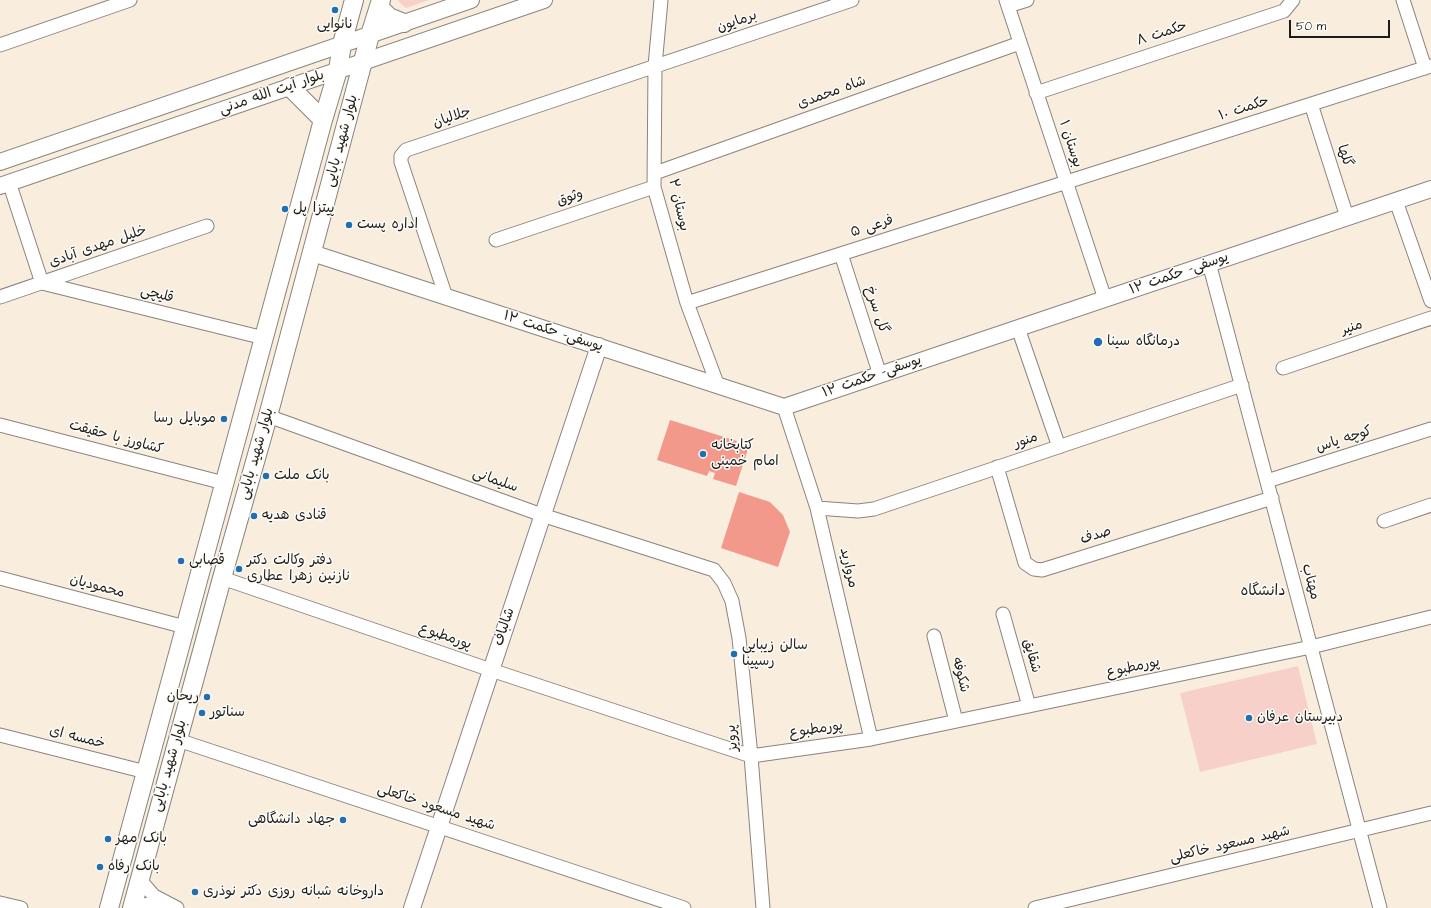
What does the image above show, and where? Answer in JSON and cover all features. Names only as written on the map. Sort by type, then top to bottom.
[{"type":"main road","name":"بلوار شهید بابایی","points":[[109,908],[323,120],[338,70],[342,44],[354,0]]},
{"type":"main road","name":"بلوار شهید بابایی","points":[[132,908],[380,3]]},
{"type":"main road","points":[[380,3],[390,17],[404,23]]},
{"type":"main road","points":[[290,87],[323,120]]},
{"type":"street","points":[[0,45],[130,0]]},
{"type":"street","name":"بلوار آیت الله مدنی","points":[[1,160],[472,0]]},
{"type":"street","name":"بلوار آیت الله مدنی","points":[[4,184],[544,0]]},
{"type":"street","name":"بوستان ۲","points":[[661,0],[655,66],[654,187],[687,303],[718,386]]},
{"type":"street","name":"برمایون","points":[[655,66],[852,0]]},
{"type":"street","points":[[1007,3],[1027,0]]},
{"type":"street","name":"حکمت ۸","points":[[1036,93],[1284,11],[1293,0]]},
{"type":"street","points":[[1403,0],[1428,67]]},
{"type":"street","name":"بوستان ۱","points":[[1007,3],[1105,299]]},
{"type":"street","points":[[441,10],[439,19],[441,26],[448,33]]},
{"type":"street","name":"شاه محمدی","points":[[655,173],[1020,43]]},
{"type":"street","name":"جلالیان","points":[[446,296],[401,162],[401,156],[406,150],[655,66]]},
{"type":"street","name":"حکمت ۱۰","points":[[1066,182],[1428,67]]},
{"type":"street","points":[[250,76],[256,82],[258,98]]},
{"type":"street","name":"گلها","points":[[1311,104],[1347,217]]},
{"type":"street","name":"فرعی ۵","points":[[687,303],[1066,182]]},
{"type":"street","points":[[4,184],[42,283]]},
{"type":"street","name":"وثوق","points":[[496,240],[654,187]]},
{"type":"street","name":"یوسفی- حکمت ۱۲","points":[[312,253],[784,407],[1431,188]]},
{"type":"street","points":[[1396,200],[1431,301]]},
{"type":"street","name":"خلیل مهدی آبادی","points":[[0,297],[207,226]]},
{"type":"street","name":"گل سرخ","points":[[841,254],[880,375]]},
{"type":"street","name":"مهتاب","points":[[1210,263],[1380,908]]},
{"type":"street","name":"قلیچی","points":[[42,283],[264,338]]},
{"type":"street","name":"منیر","points":[[1283,368],[1431,318]]},
{"type":"street","points":[[1018,328],[1059,447]]},
{"type":"street","name":"شالباف","points":[[412,908],[599,346]]},
{"type":"street","name":"منور","points":[[817,508],[858,511],[874,509],[1242,385]]},
{"type":"street","name":"مروارید","points":[[784,407],[817,508],[871,739]]},
{"type":"street","name":"سلیمانی","points":[[268,416],[542,515],[714,570]]},
{"type":"street","name":"کشاورز با حقیقت","points":[[0,425],[224,483]]},
{"type":"street","name":"کوچه یاس","points":[[1267,481],[1431,429]]},
{"type":"street","name":"صدف","points":[[997,467],[1026,563],[1034,569],[1042,570],[1272,498]]},
{"type":"street","points":[[1384,521],[1431,505]]},
{"type":"street","name":"پرویز","points":[[714,570],[724,583],[732,602],[739,638],[751,756],[763,908]]},
{"type":"street","name":"محمودیان","points":[[0,578],[185,627]]},
{"type":"street","name":"پورمطبوع","points":[[222,578],[491,670],[751,756],[871,739],[1311,647],[1431,617]]},
{"type":"street","name":"شقایق","points":[[1003,614],[1029,706]]},
{"type":"street","name":"شکوفه","points":[[934,636],[956,721]]},
{"type":"street","name":"خمسه ای","points":[[0,735],[146,772]]},
{"type":"street","name":"شهید مسعود خاکعلی","points":[[178,740],[684,908]]},
{"type":"street","name":"شهید مسعود خاکعلی","points":[[1035,908],[1431,813]]},
{"type":"street","points":[[140,880],[154,896],[177,908]]},
{"type":"street","points":[[0,903],[21,908]]},
{"type":"street","points":[[132,908],[150,904],[170,908]]},
{"type":"shaded area","points":[[397,0],[429,0],[406,8]]},
{"type":"shaded area","name":"دبیرستان عرفان","points":[[1298,666],[1317,744],[1200,772],[1180,693]]},
{"type":"building","name":"کتابخانه امام خمینی","points":[[670,420],[737,441],[735,445],[748,449],[736,486],[713,479],[715,473],[709,471],[707,476],[657,460]]},
{"type":"building","points":[[739,492],[770,502],[783,515],[790,532],[778,567],[721,548]]},
{"type":"place","name":"نانوایی","points":[[335,10]]},
{"type":"place","name":"پیتزا پل","points":[[285,209]]},
{"type":"place","name":"اداره پست","points":[[349,225]]},
{"type":"place","name":"درمانگاه سینا","points":[[1098,342]]},
{"type":"place","name":"موبایل رسا","points":[[224,419]]},
{"type":"place","name":"کتابخانه امام خمینی","points":[[703,454]]},
{"type":"place","name":"بانک ملت","points":[[266,476]]},
{"type":"place","name":"قنادی هدیه","points":[[254,516]]},
{"type":"place","name":"قصابی","points":[[181,561]]},
{"type":"place","name":"دفتر وکالت دکتر نازنین زهرا عطاری","points":[[239,569]]},
{"type":"place","name":"سالن زیبایی رسپینا","points":[[734,654]]},
{"type":"place","name":"ریحان","points":[[207,697]]},
{"type":"place","name":"سناتور","points":[[202,713]]},
{"type":"place","name":"دبیرستان عرفان","points":[[1249,718]]},
{"type":"place","name":"جهاد دانشگاهی","points":[[343,820]]},
{"type":"place","name":"بانک مهر","points":[[108,839]]},
{"type":"place","name":"بانک رفاه","points":[[100,867]]},
{"type":"place","name":"داروخانه شبانه روزی دکتر نوذری","points":[[195,892]]},
{"type":"district","name":"دانشگاه","points":[[1263,592]]}]
